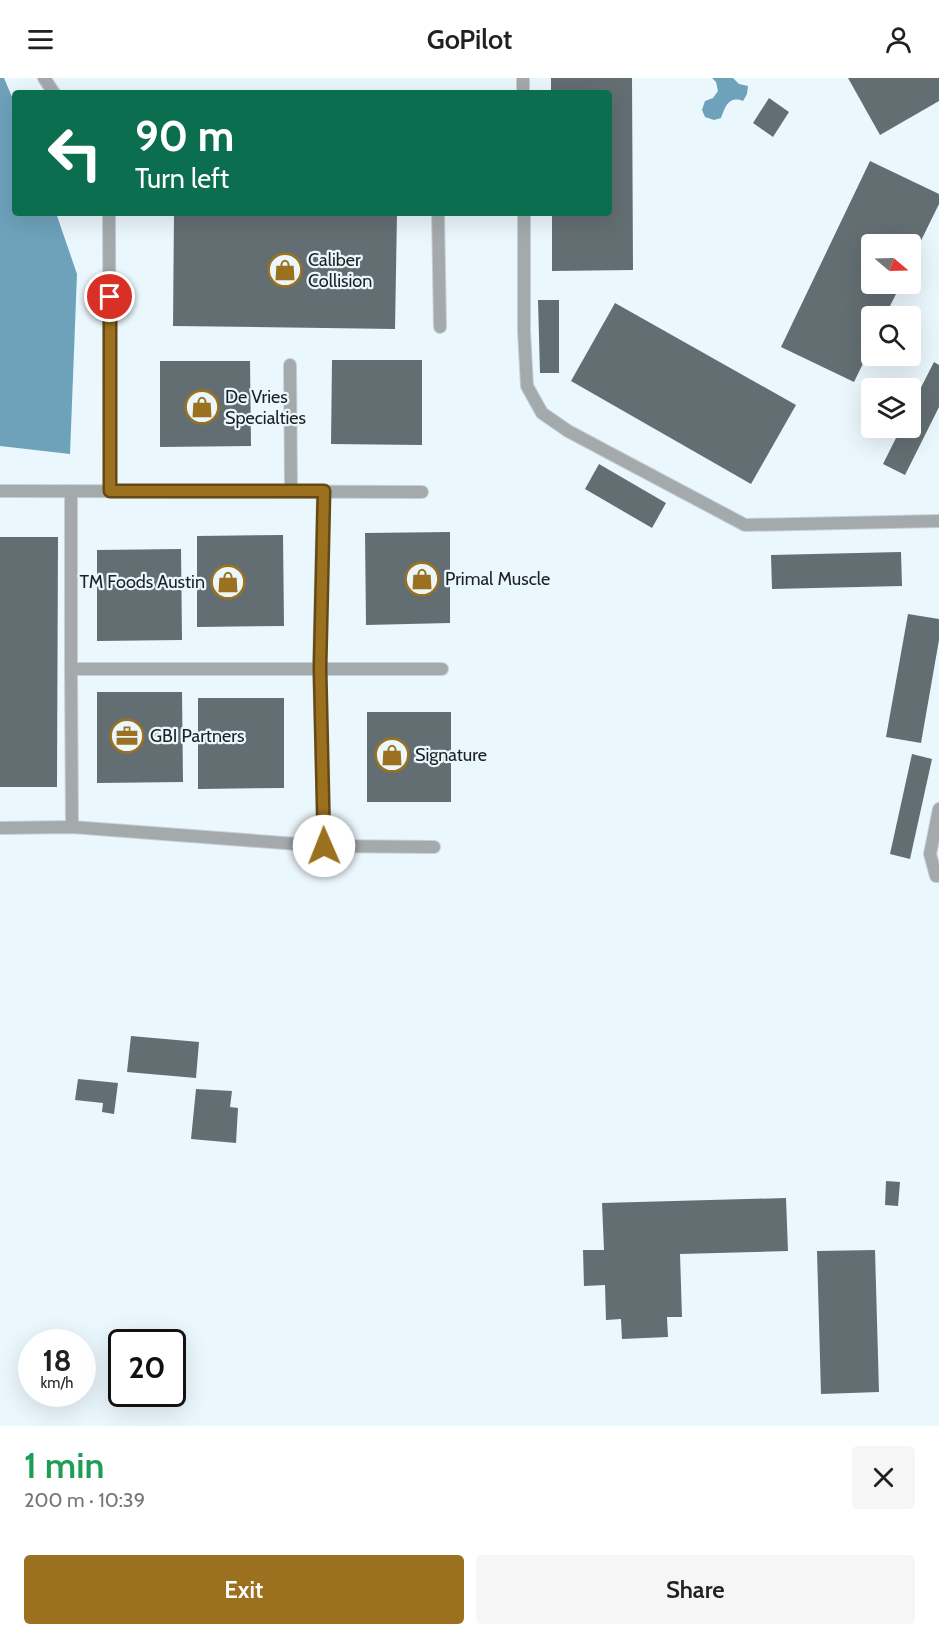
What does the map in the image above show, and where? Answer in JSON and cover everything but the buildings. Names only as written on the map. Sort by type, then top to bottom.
[{"type":"lane","points":[[109,216],[110,491]]},
{"type":"lane","points":[[438,216],[440,327]]},
{"type":"lane","points":[[524,216],[524,331],[527,386],[542,413],[568,431],[745,525],[939,521]]},
{"type":"lane","points":[[290,365],[291,491]]},
{"type":"lane","points":[[0,491],[422,492]]},
{"type":"lane","points":[[71,491],[72,827]]},
{"type":"lane","points":[[324,491],[320,668],[324,846]]},
{"type":"lane","points":[[71,669],[442,669]]},
{"type":"lane","points":[[939,808],[930,854],[936,876],[939,876]]},
{"type":"lane","points":[[0,828],[72,827],[324,846],[434,847]]},
{"type":"water","points":[[0,78],[4,78],[12,97],[12,216],[57,216],[77,274],[70,454],[0,446]]},
{"type":"water","points":[[712,78],[733,78],[739,84],[748,86],[743,101],[731,101],[721,118],[714,120],[705,117],[702,110],[705,101],[713,98],[718,91],[716,82]]},
{"type":"place","name":"Caliber Collision","points":[[285,270]]},
{"type":"place","name":"De Vries Specialties","points":[[202,407]]},
{"type":"place","name":"Primal Muscle","points":[[422,579]]},
{"type":"place","name":"TM Foods Austin","points":[[228,582]]},
{"type":"place","name":"GBI Partners","points":[[127,736]]},
{"type":"place","name":"Signature","points":[[392,755]]},
{"type":"route","points":[[110,297],[110,491],[324,491],[320,668],[324,846]]}]
